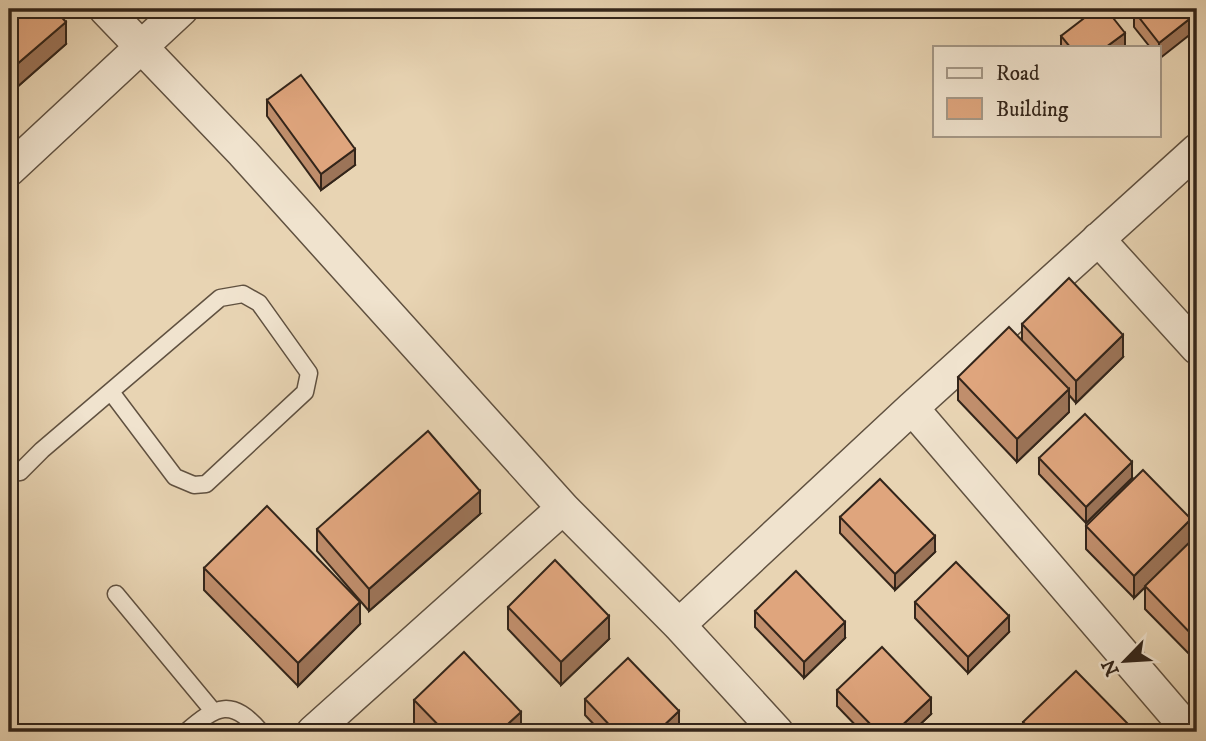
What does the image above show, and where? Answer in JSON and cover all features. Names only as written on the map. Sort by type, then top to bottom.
[{"type":"street","points":[[106,9],[243,153],[563,508],[679,625],[776,732]]},
{"type":"street","points":[[9,170],[182,9]]},
{"type":"street","points":[[679,625],[912,408],[1197,150]]},
{"type":"street","points":[[1098,239],[1197,348]]},
{"type":"street","points":[[912,408],[1190,732]]},
{"type":"street","points":[[328,728],[563,508]]},
{"type":"lane","points":[[9,473],[20,472],[111,392],[220,298],[243,294],[259,303],[309,373],[305,392],[206,484],[194,485],[175,477],[111,392]]},
{"type":"lane","points":[[116,594],[213,711]]},
{"type":"lane","points":[[186,732],[213,711],[224,708],[240,711],[261,732]]},
{"type":"building","points":[[9,9],[54,9],[66,22],[16,65],[9,57]]},
{"type":"building","points":[[1096,9],[1106,9],[1125,33],[1107,46],[1069,46],[1061,36]]},
{"type":"building","points":[[1197,9],[1197,13],[1159,43],[1134,11]]},
{"type":"building","points":[[301,75],[355,149],[321,174],[267,100]]},
{"type":"building","points":[[1069,278],[1123,335],[1076,381],[1022,324]]},
{"type":"building","points":[[1009,327],[1069,389],[1017,439],[958,377]]},
{"type":"building","points":[[1085,414],[1132,462],[1086,507],[1039,458]]},
{"type":"building","points":[[428,431],[480,491],[369,589],[317,529]]},
{"type":"building","points":[[1143,470],[1191,519],[1134,576],[1086,526]]},
{"type":"building","points":[[880,479],[935,536],[895,574],[840,517]]},
{"type":"building","points":[[267,506],[360,602],[298,663],[204,568]]},
{"type":"building","points":[[1197,535],[1197,640],[1145,586]]},
{"type":"building","points":[[555,560],[609,616],[561,662],[508,607]]},
{"type":"building","points":[[956,562],[1009,616],[968,657],[915,602]]},
{"type":"building","points":[[796,571],[845,622],[804,662],[755,611]]},
{"type":"building","points":[[882,647],[931,698],[895,732],[878,732],[837,690]]},
{"type":"building","points":[[464,652],[521,712],[499,732],[445,732],[414,700]]},
{"type":"building","points":[[628,658],[679,711],[657,732],[616,732],[585,699]]},
{"type":"building","points":[[1076,671],[1134,730],[1033,732],[1023,722]]}]
